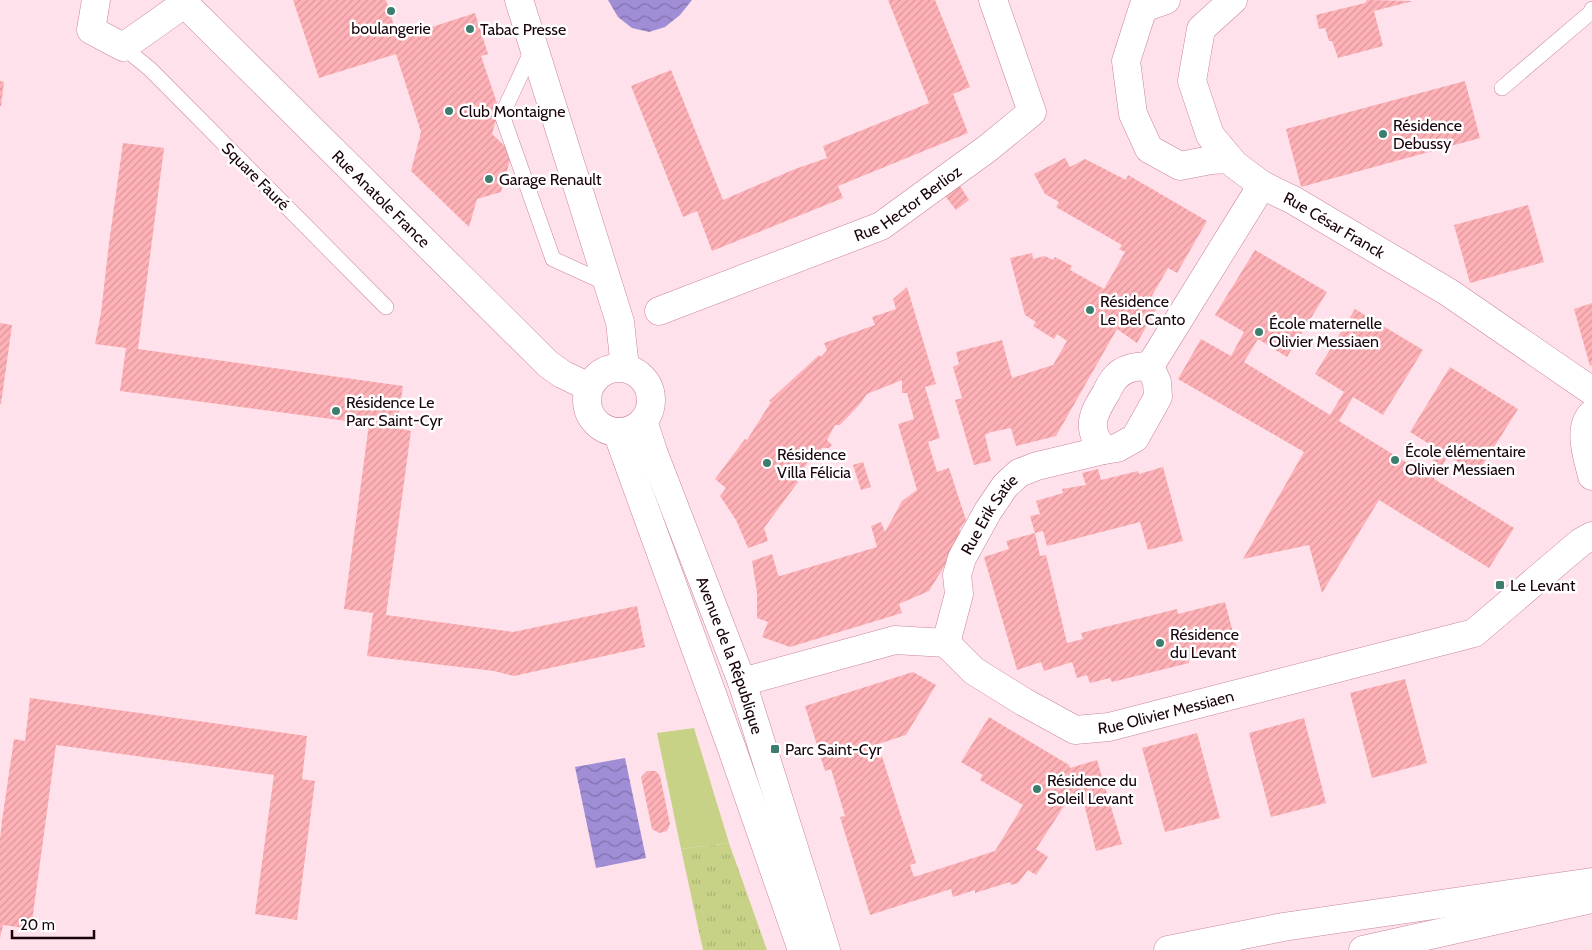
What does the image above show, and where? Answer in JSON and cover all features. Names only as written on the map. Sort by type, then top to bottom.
[{"type":"main road","points":[[96,0],[91,30],[123,47],[182,2]]},
{"type":"main road","points":[[519,0],[620,322],[626,368]]},
{"type":"main road","name":"Rue Hector Berlioz","points":[[659,310],[881,226],[988,148],[1032,112],[993,0]]},
{"type":"main road","points":[[1166,0],[1143,8],[1126,61],[1133,114],[1149,149],[1180,166],[1211,160],[1230,159]]},
{"type":"main road","name":"Rue César Franck","points":[[1233,0],[1201,29],[1192,81],[1210,135],[1234,164],[1262,185],[1293,200],[1448,292],[1592,391]]},
{"type":"main road","name":"Rue Anatole France","points":[[182,2],[548,364],[562,374],[589,387]]},
{"type":"main road","points":[[1104,450],[1096,440],[1092,429],[1094,412],[1117,375],[1134,367],[1150,366],[1262,185]]},
{"type":"main road","name":"Rue Erik Satie","points":[[946,643],[959,594],[957,575],[962,558],[988,511],[1005,486],[1019,474],[1037,466],[1118,448],[1134,438],[1158,397],[1157,382],[1150,366]]},
{"type":"main road","points":[[614,368],[626,368],[644,380],[649,389],[651,400],[649,411],[636,427],[627,431],[607,430],[598,425],[591,417],[587,397],[589,387],[595,378],[604,371],[614,368]]},
{"type":"main road","points":[[1592,414],[1588,418],[1584,439],[1592,476]]},
{"type":"main road","name":"Avenue de la République","points":[[643,420],[654,454],[742,682],[826,950]]},
{"type":"main road","name":"Avenue de la République","points":[[617,432],[731,746],[802,950]]},
{"type":"main road","name":"Rue Olivier Messiaen","points":[[946,643],[974,671],[1024,702],[1075,730],[1109,726],[1474,633],[1588,534]]},
{"type":"main road","points":[[666,565],[685,584],[714,658],[729,674],[742,682],[896,640],[946,643]]},
{"type":"main road","points":[[1168,950],[1283,927],[1592,882]]},
{"type":"main road","points":[[1363,950],[1592,899]]},
{"type":"lane","points":[[1502,88],[1592,10]]},
{"type":"lane","points":[[534,46],[502,115],[553,260],[608,284]]},
{"type":"lane","name":"Square Fauré","points":[[123,47],[150,69],[386,307]]},
{"type":"green space","points":[[694,728],[729,843],[681,849],[657,733]]},
{"type":"green space","points":[[729,843],[767,950],[703,950],[681,849]]},
{"type":"water","points":[[608,0],[692,0],[680,15],[665,27],[649,32],[632,28],[618,17]]},
{"type":"water","points":[[625,758],[646,858],[596,868],[575,767]]},
{"type":"building","name":"Club Montaigne","points":[[293,0],[386,0],[398,38],[475,13],[488,54],[481,56],[499,109],[492,134],[512,153],[501,192],[477,199],[469,227],[411,171],[421,132],[396,54],[319,78]]},
{"type":"building","points":[[888,0],[935,0],[970,87],[953,94],[968,133],[838,186],[843,198],[712,251],[697,211],[683,217],[631,86],[671,70],[723,200],[795,169],[827,158],[823,146],[929,103]]},
{"type":"building","points":[[1367,0],[1413,1],[1374,11],[1383,46],[1338,58],[1325,28],[1319,29],[1316,15],[1365,3]]},
{"type":"building","points":[[0,81],[4,82],[1,106],[0,106]]},
{"type":"building","name":"Résidence Debussy","points":[[1465,81],[1480,138],[1301,187],[1286,129]]},
{"type":"building","name":"Résidence Le Parc Saint-Cyr","points":[[123,143],[164,148],[138,349],[403,386],[397,428],[411,431],[386,615],[513,632],[637,606],[645,647],[514,676],[494,671],[367,656],[373,613],[344,609],[369,424],[120,391],[126,348],[95,344],[101,313]]},
{"type":"building","name":"Résidence Le Bel Canto","points":[[1065,158],[1070,167],[1085,159],[1126,180],[1128,175],[1207,221],[1177,273],[1168,268],[1149,301],[1158,306],[1137,343],[1117,329],[1056,436],[1016,446],[1011,428],[991,432],[985,435],[991,461],[974,465],[955,400],[962,398],[953,367],[959,364],[956,352],[1002,340],[1012,378],[1053,365],[1067,341],[1057,334],[1054,339],[1033,326],[1036,322],[1025,315],[1010,258],[1032,253],[1033,259],[1045,256],[1053,260],[1055,257],[1072,266],[1070,270],[1104,289],[1125,252],[1119,249],[1122,245],[1056,207],[1059,202],[1045,194],[1034,174]]},
{"type":"building","points":[[960,186],[969,200],[956,210],[945,196]]},
{"type":"building","points":[[1528,205],[1544,262],[1470,283],[1454,225]]},
{"type":"building","points":[[1255,250],[1327,292],[1287,357],[1258,339],[1244,362],[1330,415],[1344,392],[1315,374],[1355,309],[1423,350],[1383,415],[1353,397],[1339,421],[1425,474],[1439,450],[1410,432],[1450,367],[1518,409],[1477,474],[1448,456],[1434,479],[1514,528],[1489,568],[1379,500],[1322,593],[1309,545],[1243,559],[1304,452],[1178,379],[1201,339],[1231,356],[1244,332],[1215,315]]},
{"type":"building","name":"Résidence Villa Félicia","points":[[907,287],[936,384],[925,387],[940,438],[928,442],[937,472],[949,468],[966,520],[959,530],[965,533],[929,591],[899,604],[902,613],[790,647],[762,637],[768,622],[757,618],[757,593],[752,561],[772,554],[778,575],[780,576],[877,547],[871,526],[881,522],[885,532],[902,501],[917,490],[898,424],[914,419],[907,393],[902,393],[902,380],[867,394],[840,425],[835,425],[827,440],[832,445],[829,448],[822,448],[815,458],[811,458],[797,477],[798,482],[764,528],[768,541],[748,548],[736,520],[720,496],[726,488],[715,479],[745,439],[747,440],[771,402],[769,401],[819,355],[821,357],[827,350],[824,343],[875,325],[872,317],[896,309],[893,299]]},
{"type":"building","points":[[1592,303],[1592,365],[1590,366],[1574,309]]},
{"type":"building","points":[[0,323],[12,325],[1,404],[0,404]]},
{"type":"building","points":[[863,462],[871,487],[861,490],[853,465]]},
{"type":"building","points":[[1163,467],[1183,541],[1148,550],[1140,522],[1047,546],[1043,531],[1035,533],[1030,516],[1040,514],[1036,501],[1063,493],[1062,489],[1086,485],[1082,473],[1098,469],[1101,480],[1138,471],[1139,474]]},
{"type":"building","points":[[1035,533],[1040,556],[1046,555],[1067,643],[1083,639],[1081,633],[1177,609],[1178,614],[1225,602],[1237,648],[1189,660],[1189,663],[1112,682],[1110,678],[1090,683],[1087,675],[1077,678],[1072,662],[1044,671],[1041,662],[1017,670],[984,557],[1009,549],[1006,541]]},
{"type":"building","name":"Résidence du Soleil Levant","points":[[913,672],[936,685],[906,735],[878,744],[916,863],[910,865],[914,877],[995,851],[1023,805],[980,780],[983,775],[961,762],[989,717],[1069,765],[1070,768],[1097,760],[1122,844],[1096,851],[1083,800],[1064,806],[1036,849],[1048,857],[1036,875],[1028,870],[1018,883],[1011,885],[1010,882],[975,893],[975,890],[953,897],[951,889],[870,915],[840,817],[845,816],[831,769],[825,771],[805,706]]},
{"type":"building","points":[[1405,679],[1427,763],[1372,778],[1350,693]]},
{"type":"building","points":[[30,698],[307,736],[302,779],[315,781],[297,920],[255,914],[274,775],[56,745],[31,929],[3,925],[0,938],[0,839],[2,821],[14,739],[25,741]]},
{"type":"building","points":[[1304,718],[1326,803],[1271,817],[1249,733]]},
{"type":"building","points":[[1197,733],[1220,818],[1165,832],[1142,748]]},
{"type":"building","points":[[647,771],[656,771],[660,776],[670,824],[667,831],[659,833],[652,829],[641,777]]},
{"type":"place","name":"boulangerie","points":[[391,11]]},
{"type":"place","name":"Tabac Presse","points":[[470,29]]},
{"type":"place","name":"Club Montaigne","points":[[449,111]]},
{"type":"place","name":"Résidence Debussy","points":[[1383,134]]},
{"type":"place","name":"Garage Renault","points":[[489,179]]},
{"type":"place","name":"Résidence Le Bel Canto","points":[[1090,310]]},
{"type":"place","name":"École maternelle Olivier Messiaen","points":[[1259,332]]},
{"type":"place","name":"Résidence Le Parc Saint-Cyr","points":[[336,411]]},
{"type":"place","name":"École élémentaire Olivier Messiaen","points":[[1395,460]]},
{"type":"place","name":"Résidence Villa Félicia","points":[[767,463]]},
{"type":"place","name":"Le Levant","points":[[1500,585]]},
{"type":"place","name":"Résidence du Levant","points":[[1160,643]]},
{"type":"place","name":"Parc Saint-Cyr","points":[[775,749]]},
{"type":"place","name":"Résidence du Soleil Levant","points":[[1037,789]]}]
